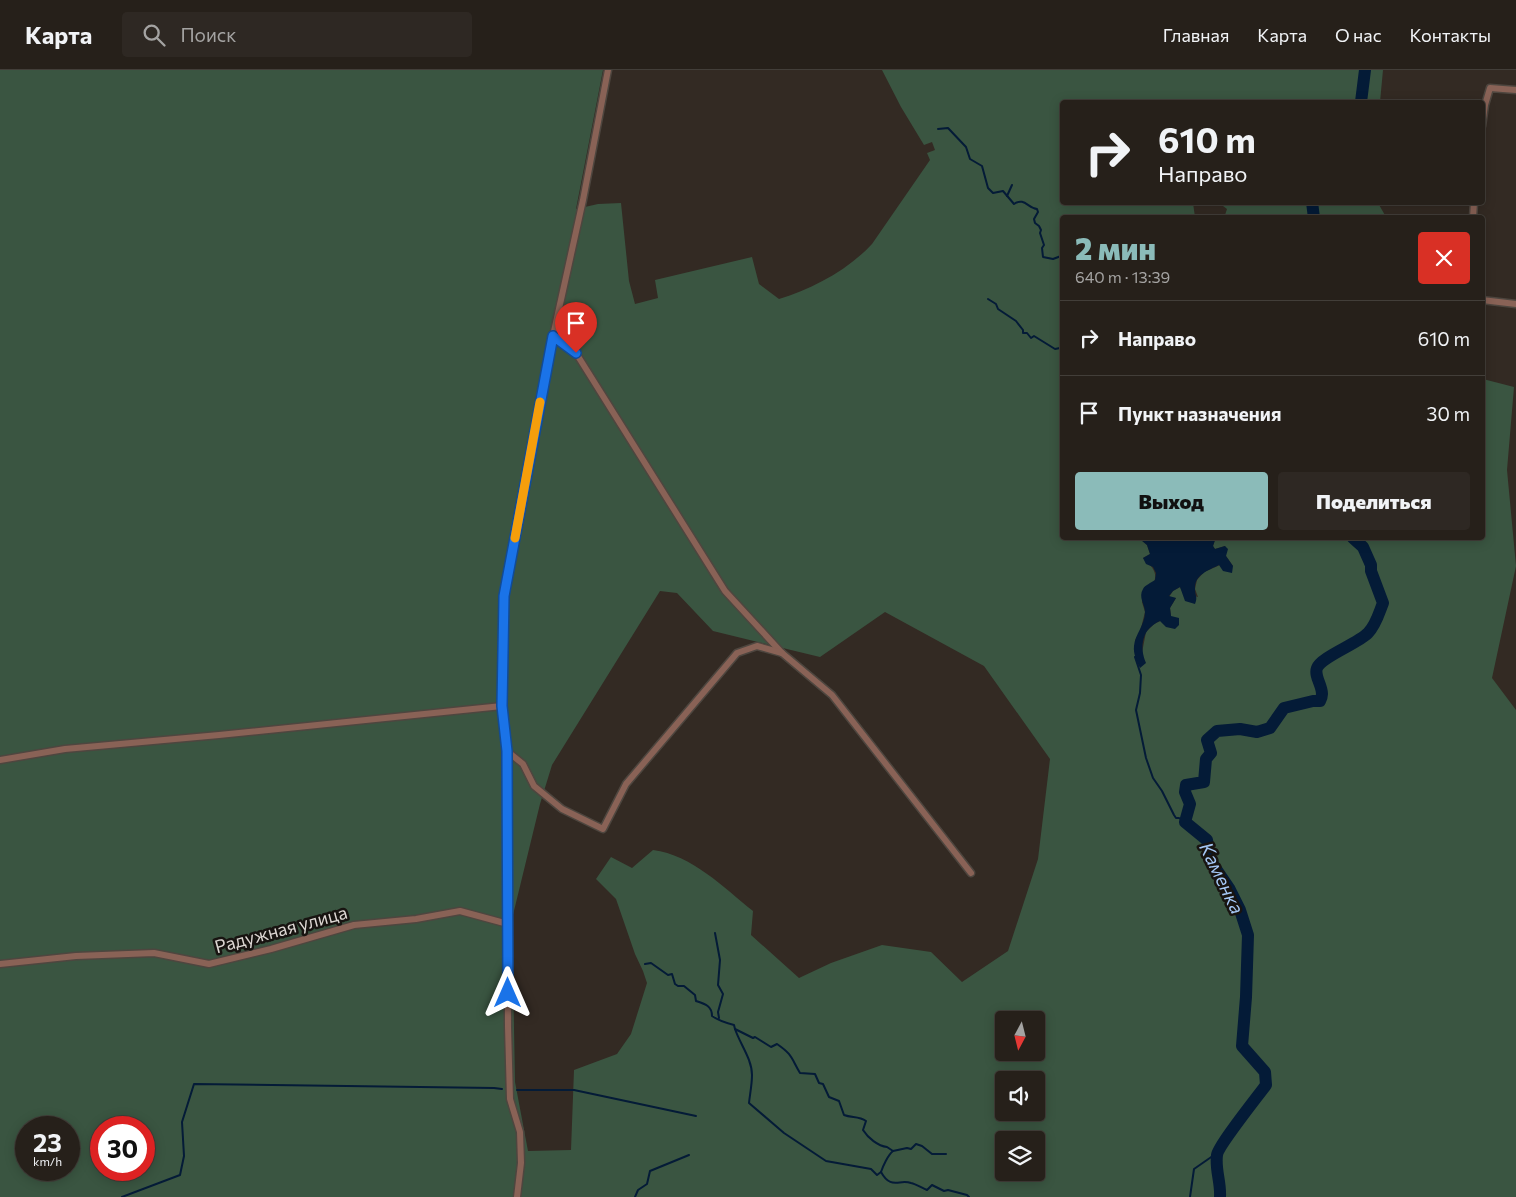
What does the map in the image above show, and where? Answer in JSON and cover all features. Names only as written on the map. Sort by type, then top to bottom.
[{"type":"street","points":[[517,1197],[520,1132],[510,1099],[508,1027],[507,751],[502,706],[504,596],[553,336],[583,200],[608,70]]},
{"type":"street","points":[[1485,104],[1490,88],[1516,90]]},
{"type":"street","points":[[1485,300],[1516,304]]},
{"type":"street","points":[[553,336],[576,353],[725,592],[782,653],[832,695],[971,874]]},
{"type":"street","points":[[507,751],[523,764],[534,786],[562,809],[602,829],[626,784],[737,653],[757,646],[782,653]]},
{"type":"street","points":[[0,760],[65,749],[219,736],[502,706]]},
{"type":"street","name":"Радужная улица","points":[[0,964],[76,956],[154,953],[209,964],[271,949],[354,925],[416,919],[460,911],[508,924]]},
{"type":"green space","points":[[0,70],[603,70],[576,209],[598,204],[621,203],[629,281],[635,304],[658,298],[655,280],[752,257],[759,284],[779,299],[829,278],[852,262],[872,244],[930,160],[927,153],[935,150],[932,142],[924,145],[901,107],[882,70],[1383,70],[1380,100],[1060,100],[1060,205],[1193,205],[1195,215],[1060,215],[1060,540],[1141,540],[1147,545],[1150,554],[1143,558],[1153,570],[1155,579],[1142,602],[1145,612],[1140,632],[1135,640],[1135,656],[1139,668],[1146,632],[1154,624],[1171,616],[1170,608],[1176,598],[1169,597],[1173,591],[1180,587],[1183,593],[1198,597],[1195,589],[1197,580],[1204,572],[1220,565],[1233,566],[1226,556],[1225,546],[1215,549],[1213,546],[1215,540],[1485,540],[1485,380],[1514,387],[1507,470],[1516,566],[1492,678],[1516,710],[1516,1197],[0,1197]],"holes":[[[660,591],[677,593],[713,631],[820,657],[885,612],[984,666],[1050,759],[1038,859],[1008,951],[962,982],[931,952],[882,945],[831,963],[799,978],[751,935],[753,911],[694,865],[681,858],[653,850],[632,868],[611,857],[596,879],[616,899],[647,983],[631,1034],[617,1054],[574,1070],[571,1150],[528,1151],[515,1082],[512,919],[540,804],[552,765]]]},
{"type":"green space","points":[[1222,205],[1379,205],[1385,215],[1225,215],[1227,209]]},
{"type":"water","points":[[1141,540],[1215,540],[1213,546],[1215,549],[1225,546],[1228,549],[1226,556],[1233,566],[1232,573],[1223,571],[1219,565],[1207,571],[1197,580],[1195,584],[1195,604],[1185,601],[1180,587],[1173,591],[1169,596],[1176,598],[1170,608],[1171,616],[1179,618],[1179,625],[1175,629],[1166,627],[1160,621],[1149,629],[1143,644],[1146,663],[1140,668],[1134,649],[1136,637],[1145,617],[1145,609],[1141,598],[1142,592],[1145,586],[1155,580],[1156,573],[1153,567],[1146,564],[1143,558],[1150,554],[1147,545]]},
{"type":"waterway","name":"Каменка","points":[[1361,100],[1365,70]]},
{"type":"waterway","points":[[938,129],[948,128],[966,147],[970,159],[982,166],[988,188],[993,193],[1003,191],[1014,204],[1023,202],[1037,209],[1038,212],[1034,219],[1041,230],[1040,233],[1044,245],[1042,248],[1043,257],[1053,259],[1060,256]]},
{"type":"waterway","points":[[1007,196],[1012,185]]},
{"type":"waterway","name":"Каменка","points":[[1312,205],[1314,215]]},
{"type":"waterway","points":[[988,299],[996,304],[998,309],[1016,321],[1023,330],[1023,333],[1027,333],[1031,338],[1034,336],[1055,349],[1060,348]]},
{"type":"waterway","name":"Каменка","points":[[1220,1197],[1217,1155],[1231,1132],[1266,1085],[1265,1072],[1242,1046],[1248,935],[1240,910],[1229,888],[1210,860],[1207,840],[1185,822],[1190,804],[1185,792],[1186,785],[1204,782],[1206,759],[1211,753],[1207,740],[1217,731],[1240,729],[1257,732],[1270,728],[1284,708],[1320,701],[1322,691],[1317,677],[1317,668],[1325,659],[1363,637],[1373,626],[1383,603],[1371,571],[1371,565],[1363,547],[1355,540]]},
{"type":"waterway","points":[[1135,657],[1141,675],[1140,693],[1136,710],[1146,758],[1153,778],[1174,815],[1185,822]]},
{"type":"waterway","points":[[715,933],[720,960],[718,985],[723,994],[718,1012],[719,1018]]},
{"type":"waterway","points":[[645,964],[651,963],[668,975],[672,974],[675,984],[684,986],[695,995],[696,1001],[707,1006],[715,1018],[734,1025],[735,1029],[753,1038],[755,1037],[771,1047],[777,1044],[791,1057],[800,1073],[815,1074],[819,1083],[823,1084],[829,1097],[839,1101],[844,1115],[861,1118],[866,1121],[863,1130],[870,1139],[893,1151],[911,1149],[916,1144],[932,1154],[946,1154]]},
{"type":"waterway","points":[[735,1029],[748,1057],[751,1069],[752,1082],[749,1103],[784,1133],[826,1161],[871,1169],[877,1175],[881,1172]]},
{"type":"waterway","points":[[122,1197],[180,1175],[184,1156],[182,1122],[194,1084],[502,1089]]},
{"type":"waterway","points":[[517,1090],[574,1090],[696,1116]]},
{"type":"waterway","points":[[893,1151],[881,1172],[888,1181],[895,1183],[907,1182],[927,1190],[932,1185],[944,1191],[948,1190],[969,1197]]},
{"type":"waterway","points":[[1190,1197],[1194,1169],[1217,1153]]},
{"type":"waterway","points":[[635,1197],[638,1190],[647,1184],[650,1171],[689,1155]]},
{"type":"slow traffic","points":[[515,538],[540,402]]},
{"type":"route","points":[[508,993],[507,751],[502,706],[504,596],[553,336],[576,353]]}]
